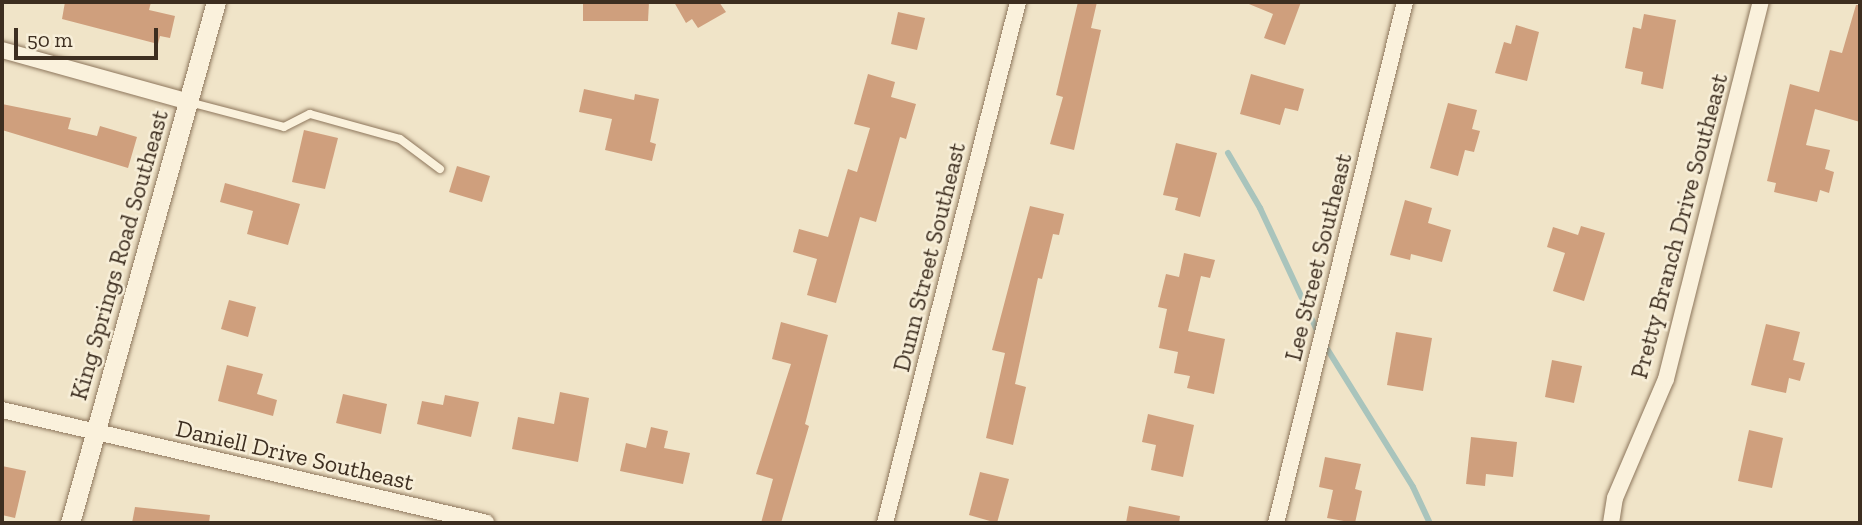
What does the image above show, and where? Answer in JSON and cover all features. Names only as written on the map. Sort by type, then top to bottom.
[{"type":"street","name":"King Springs Road Southeast","points":[[70,523],[93,433],[216,2]]},
{"type":"street","name":"Dunn Street Southeast","points":[[885,523],[1018,2]]},
{"type":"street","name":"Lee Street Southeast","points":[[1276,523],[1405,2]]},
{"type":"street","name":"Pretty Branch Drive Southeast","points":[[1611,523],[1615,498],[1666,379],[1761,2]]},
{"type":"street","points":[[2,50],[189,102]]},
{"type":"street","name":"Daniell Drive Southeast","points":[[2,410],[486,523]]},
{"type":"lane","points":[[189,102],[284,127],[303,116],[319,116],[400,139],[440,169]]},
{"type":"building","points":[[65,2],[151,2],[149,10],[175,16],[170,38],[160,36],[158,44],[62,19]]},
{"type":"building","points":[[583,2],[649,2],[648,21],[583,21]]},
{"type":"building","points":[[674,2],[719,2],[726,12],[698,28],[692,19],[686,23]]},
{"type":"building","points":[[1078,2],[1097,2],[1091,28],[1101,30],[1074,150],[1050,144],[1063,97],[1056,95]]},
{"type":"building","points":[[1244,2],[1301,2],[1285,45],[1264,38],[1273,14]]},
{"type":"building","points":[[1856,5],[1860,5],[1860,122],[1815,109],[1806,145],[1830,150],[1825,169],[1834,172],[1829,193],[1820,190],[1817,202],[1774,192],[1776,183],[1767,181],[1790,84],[1819,92],[1830,50],[1842,53]]},
{"type":"building","points":[[898,12],[925,18],[917,50],[891,44]]},
{"type":"building","points":[[1644,14],[1676,20],[1663,89],[1641,84],[1643,72],[1625,68],[1633,27],[1641,29]]},
{"type":"building","points":[[1516,25],[1539,32],[1527,81],[1495,73],[1504,42],[1511,44]]},
{"type":"building","points":[[868,74],[895,82],[891,97],[916,104],[906,139],[900,137],[876,222],[860,217],[836,303],[807,295],[817,259],[793,252],[799,229],[828,237],[848,169],[857,172],[870,128],[854,124]]},
{"type":"building","points":[[1251,74],[1304,89],[1298,111],[1285,108],[1280,125],[1240,114]]},
{"type":"building","points":[[584,89],[634,100],[635,94],[659,99],[650,142],[656,144],[652,161],[605,150],[612,119],[579,112]]},
{"type":"building","points":[[1448,103],[1477,110],[1472,129],[1480,131],[1474,152],[1465,150],[1458,176],[1430,168]]},
{"type":"building","points":[[2,104],[71,118],[68,129],[97,136],[100,126],[137,137],[128,168],[2,130]]},
{"type":"building","points":[[304,130],[338,138],[325,189],[292,182]]},
{"type":"building","points":[[1176,143],[1217,153],[1200,217],[1175,210],[1178,198],[1163,195]]},
{"type":"building","points":[[457,166],[490,176],[482,202],[449,192]]},
{"type":"building","points":[[225,183],[300,204],[288,245],[247,234],[253,211],[220,202]]},
{"type":"building","points":[[1405,200],[1432,208],[1428,223],[1451,230],[1442,262],[1411,254],[1410,260],[1390,255]]},
{"type":"building","points":[[1030,206],[1064,214],[1059,235],[1053,234],[1042,279],[1038,278],[1015,384],[1026,387],[1013,445],[986,438],[1005,353],[992,350]]},
{"type":"building","points":[[1581,226],[1605,233],[1584,301],[1553,291],[1565,253],[1547,247],[1553,227],[1578,235]]},
{"type":"building","points":[[1184,253],[1215,260],[1210,278],[1201,276],[1188,331],[1225,339],[1214,394],[1187,388],[1190,376],[1174,373],[1178,352],[1159,348],[1167,309],[1158,307],[1166,274],[1179,277]]},
{"type":"building","points":[[229,300],[256,307],[248,337],[221,329]]},
{"type":"building","points":[[781,322],[828,335],[805,424],[809,426],[781,523],[761,523],[773,479],[756,474],[791,364],[772,359]]},
{"type":"building","points":[[1766,324],[1800,332],[1793,360],[1805,363],[1800,381],[1789,378],[1786,393],[1751,385]]},
{"type":"building","points":[[1396,332],[1432,338],[1423,391],[1387,385]]},
{"type":"building","points":[[1552,360],[1582,366],[1574,403],[1545,397]]},
{"type":"building","points":[[227,365],[263,374],[257,394],[277,400],[273,416],[218,401]]},
{"type":"building","points":[[560,392],[589,398],[578,462],[512,449],[518,417],[554,424]]},
{"type":"building","points":[[343,394],[387,404],[381,434],[336,423]]},
{"type":"building","points":[[445,395],[479,402],[471,437],[417,424],[422,401],[443,405]]},
{"type":"building","points":[[1148,414],[1194,425],[1183,477],[1151,470],[1156,445],[1142,442]]},
{"type":"building","points":[[651,427],[668,431],[664,448],[690,453],[683,484],[620,471],[626,443],[646,448]]},
{"type":"building","points":[[1749,430],[1783,438],[1772,488],[1738,481]]},
{"type":"building","points":[[1471,437],[1517,442],[1513,477],[1486,474],[1485,486],[1466,484]]},
{"type":"building","points":[[1325,457],[1361,464],[1355,489],[1362,491],[1355,523],[1327,518],[1333,490],[1319,487]]},
{"type":"building","points":[[2,466],[26,471],[15,518],[2,515]]},
{"type":"building","points":[[980,472],[1009,479],[997,523],[969,515]]},
{"type":"building","points":[[1129,506],[1180,516],[1179,523],[1126,523]]},
{"type":"building","points":[[135,507],[210,515],[209,523],[132,523]]},
{"type":"waterway","points":[[1228,153],[1260,208],[1321,339],[1413,487],[1430,523]]}]
